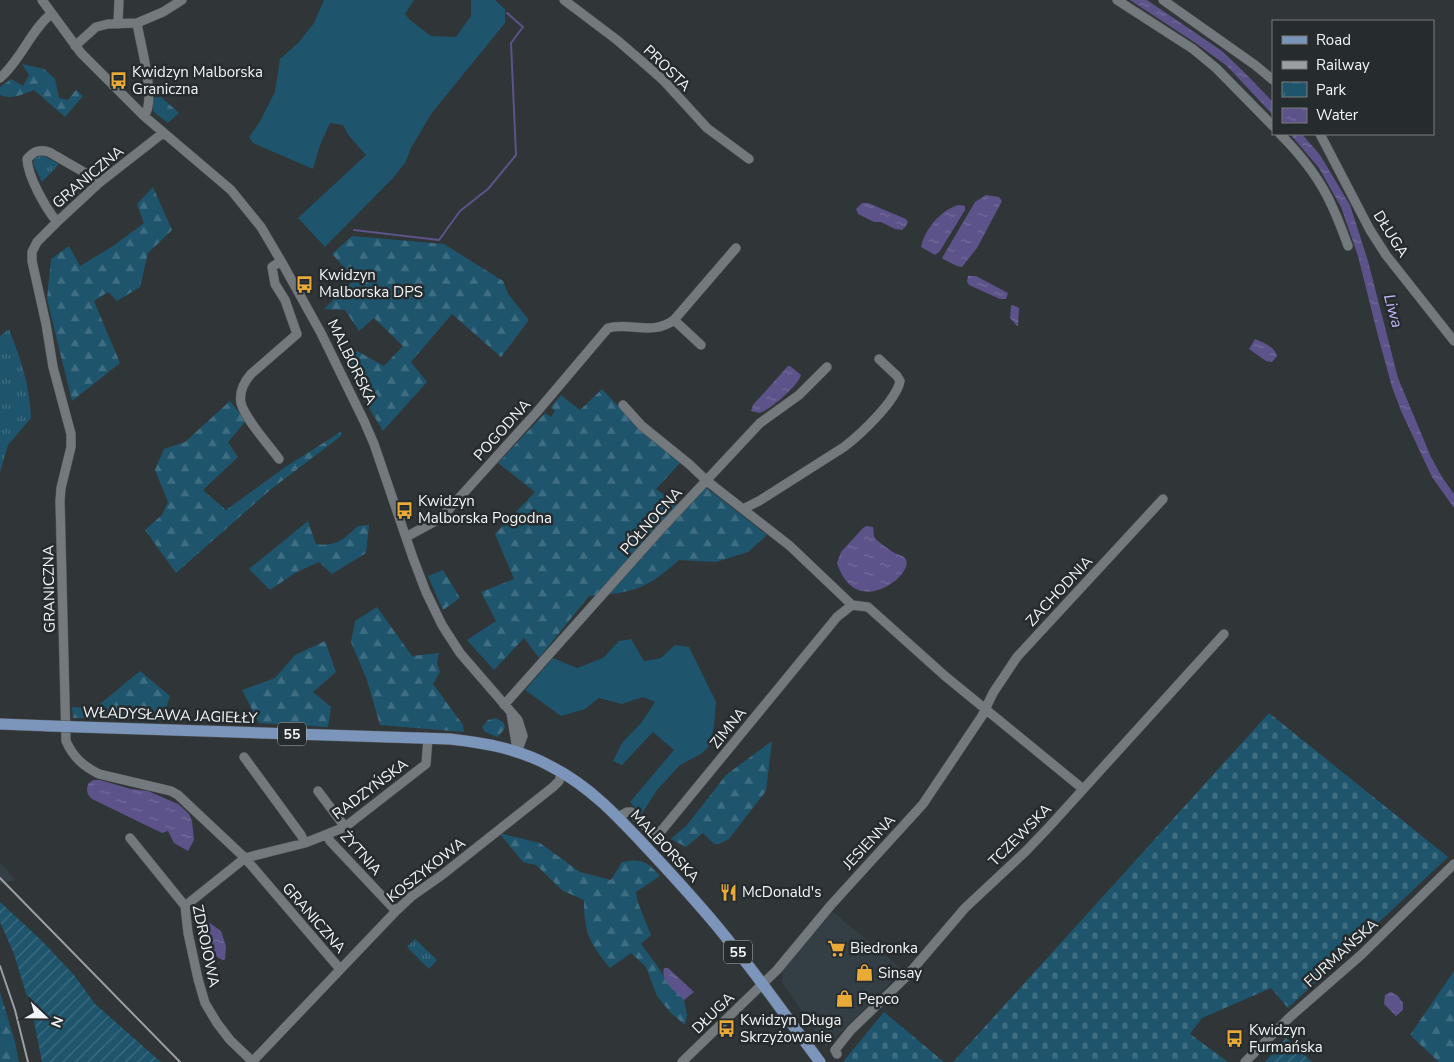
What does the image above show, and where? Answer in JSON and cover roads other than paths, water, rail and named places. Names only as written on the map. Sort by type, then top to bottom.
[{"type":"main road","name":"WŁADYSŁAWA JAGIEŁŁY","points":[[0,724],[428,738],[482,742],[517,752]]},
{"type":"main road","name":"MALBORSKA","points":[[517,752],[562,772],[598,798],[618,817],[712,921],[820,1062]]},
{"type":"street","name":"MALBORSKA","points":[[42,0],[75,46],[122,96],[231,190],[260,227],[321,333],[371,436],[426,592],[442,625],[460,653],[518,720],[523,736],[517,752]]},
{"type":"street","points":[[118,0],[118,24]]},
{"type":"street","points":[[75,46],[96,27],[108,24],[137,23],[163,12],[182,0]]},
{"type":"street","name":"PROSTA","points":[[564,0],[664,81],[707,128],[749,159]]},
{"type":"street","points":[[1117,0],[1201,55],[1272,125]]},
{"type":"street","points":[[1163,0],[1255,64],[1272,79]]},
{"type":"street","points":[[0,78],[24,51],[45,19],[51,14]]},
{"type":"street","points":[[137,23],[144,51],[149,91],[148,112],[144,116]]},
{"type":"street","name":"GRANICZNA","points":[[163,133],[98,183],[37,242],[32,252],[32,262],[46,324],[53,367],[71,434],[71,447],[61,488],[60,501],[66,741],[77,759],[90,770],[178,795],[245,858],[340,969]]},
{"type":"street","points":[[1281,135],[1296,150],[1320,184],[1332,205],[1348,246]]},
{"type":"street","name":"DŁUGA","points":[[1321,135],[1370,230],[1386,255],[1454,341]]},
{"type":"street","points":[[57,222],[46,207],[28,168],[27,159],[32,153],[41,150],[49,152],[94,178],[98,183]]},
{"type":"street","points":[[701,344],[674,320],[736,248]]},
{"type":"street","points":[[279,459],[246,414],[241,402],[241,396],[244,382],[251,374],[297,334],[285,300],[276,284],[272,267],[281,261]]},
{"type":"street","name":"POGODNA","points":[[406,537],[441,518],[536,413],[608,328],[615,326],[654,328],[665,326],[674,320]]},
{"type":"street","points":[[743,509],[844,447],[857,437],[899,387],[900,381],[897,376],[878,359]]},
{"type":"street","name":"PÓŁNOCNA","points":[[504,705],[660,530],[760,423],[799,394],[828,367]]},
{"type":"street","points":[[623,406],[642,426],[707,481],[790,546],[852,605],[868,607],[985,709],[1083,789]]},
{"type":"street","name":"ZACHODNIA","points":[[985,709],[993,693],[1017,657],[1163,499]]},
{"type":"street","name":"ZIMNA","points":[[618,817],[627,812],[632,812],[651,832],[662,830],[837,617],[852,605]]},
{"type":"street","name":"TCZEWSKA","points":[[837,1054],[835,1050],[851,1030],[906,977],[965,908],[1026,851],[1224,634]]},
{"type":"street","name":"JESIENNA","points":[[762,985],[778,970],[821,916],[923,804],[985,709]]},
{"type":"street","points":[[511,713],[517,752]]},
{"type":"street","points":[[503,747],[515,736]]},
{"type":"street","name":"RADZYŃSKA","points":[[186,906],[245,858],[327,835],[345,827],[426,764],[428,738]]},
{"type":"street","points":[[244,757],[302,834],[304,842]]},
{"type":"street","name":"KOSZYKOWA","points":[[252,1062],[412,896],[442,875],[553,787],[559,781],[562,772]]},
{"type":"street","points":[[318,792],[345,827]]},
{"type":"street","name":"ŻYTNIA","points":[[327,835],[330,841],[396,911]]},
{"type":"street","name":"ZDROJOWA","points":[[130,838],[186,906],[188,933],[205,1003],[230,1040],[252,1062]]},
{"type":"street","name":"FURMAŃSKA","points":[[1245,1062],[1296,1012],[1382,936],[1454,864]]},
{"type":"street","name":"DŁUGA","points":[[682,1062],[762,985]]},
{"type":"water","points":[[1130,0],[1147,0],[1222,51],[1272,101],[1272,114],[1227,66]]},
{"type":"water","points":[[1291,135],[1303,135],[1320,155],[1350,205],[1368,261],[1398,378],[1431,457],[1454,494],[1454,508],[1432,477],[1401,411],[1392,387],[1358,256],[1341,207],[1319,168]]},
{"type":"water","points":[[986,195],[999,197],[1002,201],[977,248],[962,267],[943,259],[975,202]]},
{"type":"water","points":[[862,203],[868,203],[906,219],[908,222],[902,230],[895,229],[881,222],[874,222],[858,214],[856,209]]},
{"type":"water","points":[[958,205],[965,206],[965,210],[940,251],[935,255],[921,247],[930,227],[939,216]]},
{"type":"water","points":[[968,276],[976,276],[1008,293],[1006,299],[1000,299],[969,285],[967,282]]},
{"type":"water","points":[[1011,306],[1019,308],[1018,326],[1010,318]]},
{"type":"water","points":[[1255,339],[1265,343],[1274,350],[1277,356],[1272,362],[1266,361],[1249,349]]},
{"type":"water","points":[[788,366],[801,375],[795,385],[784,397],[765,411],[760,413],[751,411],[753,405]]},
{"type":"water","points":[[866,526],[873,527],[876,539],[906,560],[906,567],[893,583],[882,589],[869,592],[857,589],[846,580],[837,563],[841,552]]},
{"type":"water","points":[[93,780],[148,791],[178,804],[189,814],[192,821],[194,840],[188,851],[174,843],[168,831],[162,833],[92,799],[87,789],[88,784]]},
{"type":"water","points":[[207,921],[221,931],[226,946],[224,960],[214,954],[208,944],[205,932]]},
{"type":"water","points":[[664,968],[668,968],[694,992],[684,1000],[666,982],[663,973]]},
{"type":"water","points":[[1391,992],[1397,995],[1403,1003],[1403,1010],[1396,1016],[1384,1004],[1385,995]]},
{"type":"waterway","points":[[354,230],[439,240],[460,211],[488,189],[516,155],[511,43],[523,27],[507,13]]},
{"type":"railway","points":[[0,878],[180,1062]]},
{"type":"railway","points":[[0,966],[15,1010],[28,1062]]},
{"type":"place","name":"Kwidzyn Malborska Graniczna","points":[[118,81]]},
{"type":"place","name":"Kwidzyn Malborska DPS","points":[[305,284]]},
{"type":"place","name":"Kwidzyn Malborska Pogodna","points":[[404,510]]},
{"type":"place","name":"McDonald's","points":[[728,892]]},
{"type":"place","name":"Biedronka","points":[[836,948]]},
{"type":"place","name":"Sinsay","points":[[864,973]]},
{"type":"place","name":"Pepco","points":[[844,999]]},
{"type":"place","name":"Kwidzyn Długa Skrzyżowanie","points":[[726,1029]]},
{"type":"place","name":"Kwidzyn Furmańska","points":[[1235,1039]]},
{"type":"water label","name":"Liwa","points":[[1393,311]]}]
